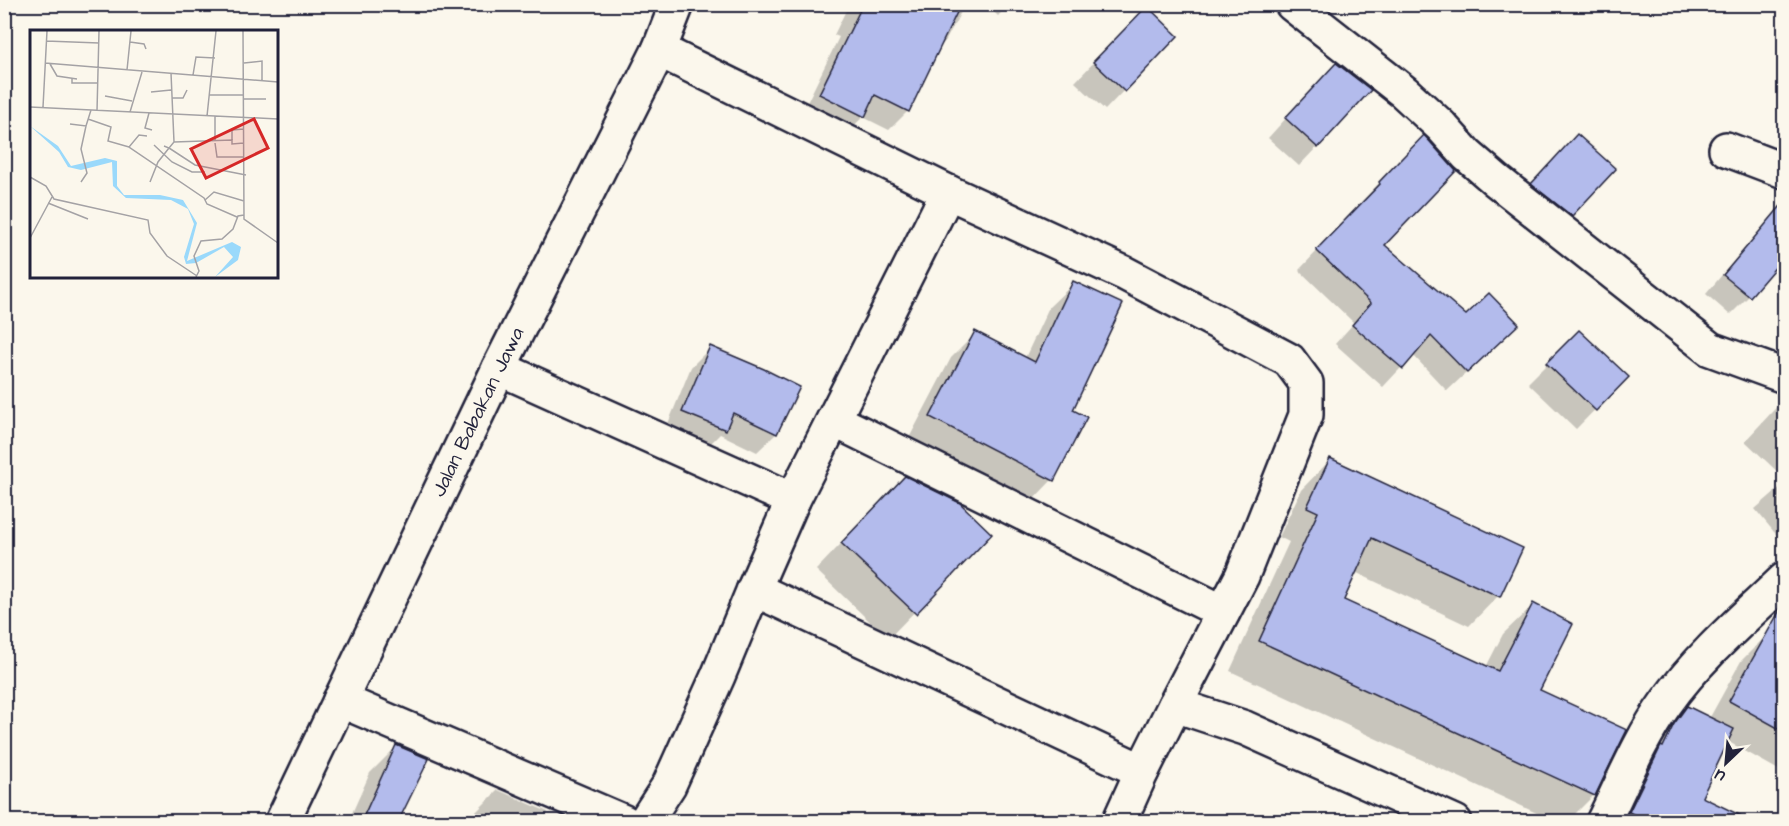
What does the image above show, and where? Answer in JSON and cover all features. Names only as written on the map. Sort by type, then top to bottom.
[{"type":"street","name":"Jalan Babakan Jawa","points":[[282,822],[499,368],[659,50],[677,4]]},
{"type":"street","points":[[1292,4],[1404,92],[1441,126],[1467,155],[1496,180],[1710,349],[1785,376]]},
{"type":"street","points":[[659,50],[948,192],[1124,273],[1289,360],[1306,383],[1306,415],[1242,576],[1175,705],[1119,822]]},
{"type":"street","points":[[1726,149],[1785,171]]},
{"type":"street","points":[[645,822],[669,785],[793,500],[948,192]]},
{"type":"street","points":[[499,368],[793,500]]},
{"type":"street","points":[[834,420],[1223,612]]},
{"type":"street","points":[[1603,822],[1665,704],[1694,668],[1785,580]]},
{"type":"street","points":[[754,589],[1142,771]]},
{"type":"street","points":[[340,700],[624,822]]},
{"type":"street","points":[[1175,705],[1245,728],[1455,822]]},
{"type":"building","points":[[863,4],[961,4],[909,112],[875,95],[865,117],[819,94]]},
{"type":"building","points":[[1147,6],[1178,36],[1125,92],[1093,62]]},
{"type":"building","points":[[1336,63],[1371,90],[1318,148],[1285,118]]},
{"type":"building","points":[[1577,134],[1616,169],[1572,216],[1531,184]]},
{"type":"building","points":[[1424,135],[1456,171],[1385,245],[1466,315],[1489,293],[1519,324],[1467,373],[1431,336],[1403,369],[1352,325],[1371,303],[1316,250]]},
{"type":"building","points":[[1785,201],[1785,256],[1750,297],[1723,275]]},
{"type":"building","points":[[1073,281],[1123,304],[1073,410],[1087,417],[1054,481],[930,417],[975,331],[1035,362]]},
{"type":"building","points":[[1579,330],[1629,377],[1596,411],[1546,363]]},
{"type":"building","points":[[710,346],[800,387],[777,434],[733,413],[726,430],[682,412]]},
{"type":"building","points":[[1330,458],[1523,548],[1500,597],[1372,538],[1344,600],[1498,671],[1533,603],[1573,624],[1540,690],[1627,730],[1595,796],[1259,641],[1318,512],[1307,507]]},
{"type":"building","points":[[905,476],[960,503],[992,534],[916,614],[841,543]]},
{"type":"building","points":[[1785,605],[1785,732],[1729,701]]},
{"type":"building","points":[[1687,706],[1734,729],[1702,797],[1754,822],[1649,822],[1629,812],[1661,746],[1663,747],[1674,724]]},
{"type":"building","points":[[396,745],[429,759],[398,822],[361,822]]}]
